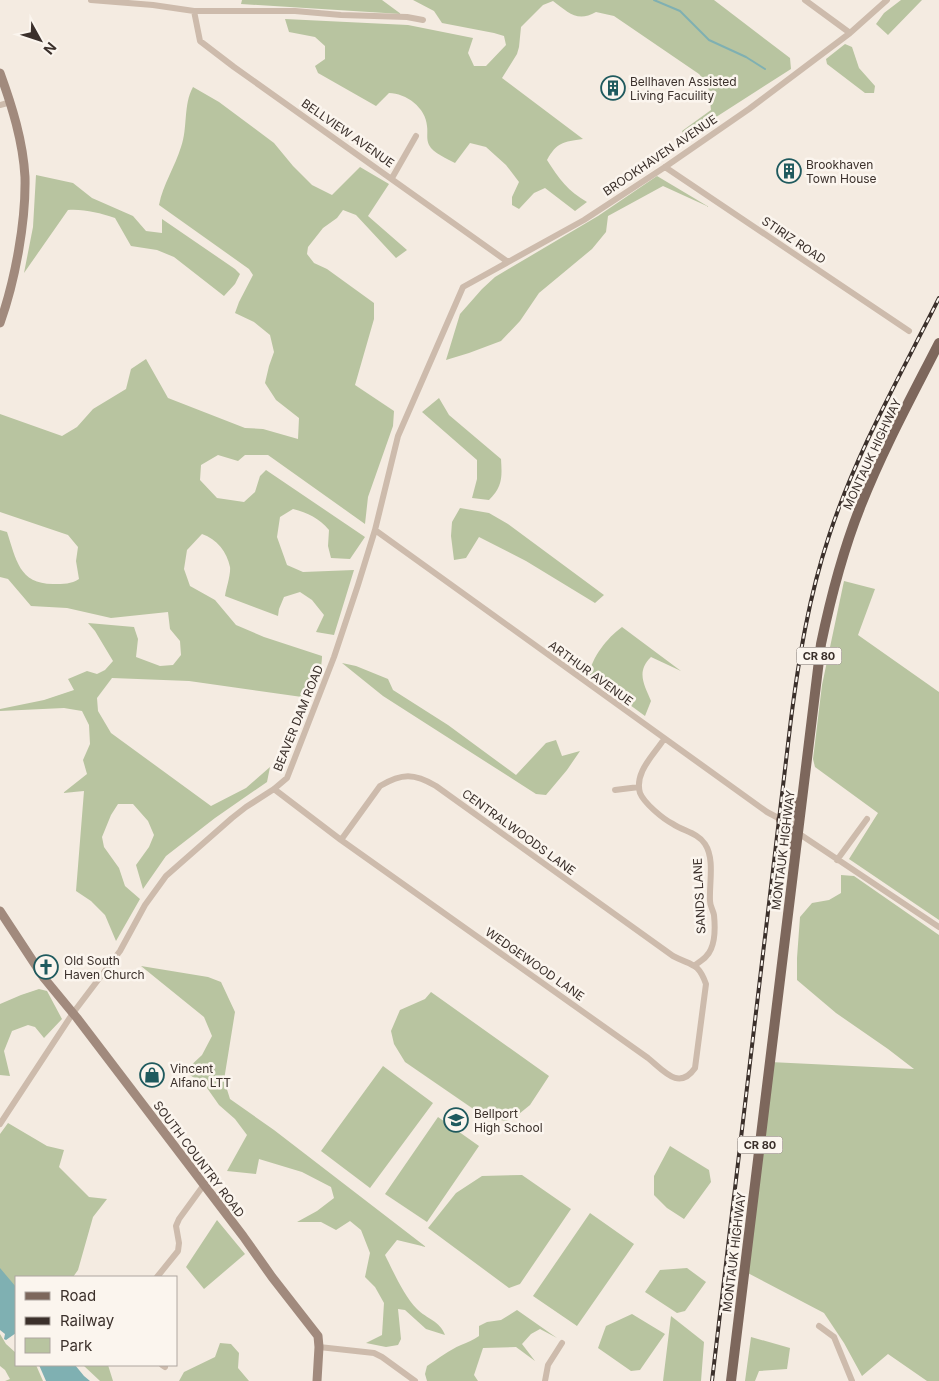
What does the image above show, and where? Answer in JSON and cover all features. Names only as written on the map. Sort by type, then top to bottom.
[{"type":"main road","points":[[0,73],[11,102],[18,132],[24,176],[23,211],[16,266],[4,302],[0,323]]},
{"type":"main road","name":"MONTAUK HIGHWAY","points":[[731,1381],[819,657],[827,615],[840,564],[859,509],[880,461],[939,343]]},
{"type":"main road","points":[[795,858],[791,831],[781,820],[792,814],[802,796]]},
{"type":"main road","name":"SOUTH COUNTRY ROAD","points":[[0,910],[44,978],[73,1013],[318,1336],[317,1381]]},
{"type":"street","points":[[92,0],[153,5],[194,12],[295,11],[341,15],[407,17],[423,20]]},
{"type":"street","points":[[805,0],[850,33]]},
{"type":"street","name":"BROOKHAVEN AVENUE","points":[[508,262],[584,220],[749,109],[850,33],[887,0]]},
{"type":"street","name":"BELLVIEW AVENUE","points":[[194,12],[200,41],[242,73],[508,262]]},
{"type":"street","points":[[0,105],[11,102]]},
{"type":"street","points":[[392,178],[416,136]]},
{"type":"street","name":"STIRIZ ROAD","points":[[666,166],[910,332]]},
{"type":"street","name":"BEAVER DAM ROAD","points":[[0,1124],[73,1013],[120,951],[145,905],[166,876],[232,818],[274,789],[286,778],[331,666],[375,530],[398,436],[463,287],[508,262]]},
{"type":"street","name":"ARTHUR AVENUE","points":[[375,530],[767,812],[798,829],[838,860],[939,928]]},
{"type":"street","points":[[615,790],[639,787],[643,768],[664,739]]},
{"type":"street","name":"CENTRALWOODS LANE","points":[[341,840],[380,786],[399,777],[422,778],[436,786],[673,956],[695,965]]},
{"type":"street","name":"SANDS LANE","points":[[639,787],[641,795],[654,810],[672,824],[698,836],[706,844],[710,856],[709,902],[714,914],[712,948],[695,965]]},
{"type":"street","name":"WEDGEWOOD LANE","points":[[274,789],[341,840],[678,1080],[690,1076],[695,1068],[706,984],[701,971],[695,965]]},
{"type":"street","points":[[838,860],[867,819]]},
{"type":"street","points":[[158,1276],[178,1251],[179,1243],[176,1226],[203,1186]]},
{"type":"street","points":[[819,1326],[834,1337],[852,1381]]},
{"type":"street","points":[[545,1381],[548,1365],[562,1343]]},
{"type":"street","points":[[319,1347],[374,1353],[415,1381]]},
{"type":"green space","points":[[242,0],[382,0],[401,14],[241,4]]},
{"type":"green space","points":[[413,0],[714,0],[790,58],[791,69],[685,137],[682,131],[711,110],[708,84],[699,74],[614,16],[596,12],[578,16],[568,12],[553,1],[543,5],[521,27],[517,54],[502,78],[583,139],[561,144],[547,160],[564,184],[587,202],[575,211],[545,188],[534,193],[519,209],[512,205],[512,197],[519,182],[506,165],[486,147],[470,143],[455,163],[437,153],[429,145],[426,119],[414,103],[402,96],[389,93],[376,106],[318,73],[315,66],[325,59],[325,46],[315,37],[289,32],[285,19],[408,25],[473,38],[468,53],[474,66],[486,66],[506,45],[504,36],[442,23],[434,11]]},
{"type":"green space","points":[[901,0],[922,0],[888,35],[876,24],[884,13]]},
{"type":"green space","points":[[845,44],[852,47],[859,68],[875,86],[874,93],[865,93],[827,64],[826,59]]},
{"type":"green space","points":[[193,87],[219,102],[274,143],[312,185],[332,195],[360,167],[389,184],[368,216],[407,250],[396,258],[356,215],[343,210],[337,218],[323,228],[308,247],[307,254],[314,263],[327,269],[374,303],[374,319],[355,385],[394,411],[393,426],[368,497],[365,524],[268,455],[245,455],[238,461],[218,455],[201,465],[200,480],[217,498],[244,502],[255,492],[260,476],[266,470],[365,537],[350,559],[331,558],[328,546],[329,530],[321,522],[308,514],[293,509],[280,517],[277,537],[287,565],[303,572],[354,570],[334,635],[316,632],[324,615],[312,600],[300,592],[284,597],[278,616],[225,596],[230,574],[229,561],[217,543],[207,536],[202,534],[187,550],[184,569],[190,586],[215,600],[236,625],[264,637],[322,656],[321,668],[311,690],[302,697],[189,681],[112,678],[97,698],[98,711],[111,733],[211,806],[246,788],[270,767],[267,782],[215,818],[166,856],[143,889],[136,865],[149,847],[154,835],[148,821],[133,804],[118,804],[102,837],[104,847],[119,868],[125,886],[140,899],[116,941],[105,915],[91,901],[76,891],[84,791],[63,793],[87,774],[83,760],[90,744],[89,725],[82,711],[64,708],[0,711],[0,709],[44,700],[74,690],[68,679],[87,671],[97,674],[105,670],[113,661],[88,623],[134,627],[138,639],[136,657],[160,666],[173,665],[181,655],[180,641],[170,629],[168,612],[111,618],[67,608],[31,606],[8,579],[0,577],[0,530],[7,532],[13,552],[21,568],[33,580],[42,583],[64,584],[79,579],[76,561],[78,547],[68,535],[0,512],[0,414],[62,436],[77,427],[93,409],[126,389],[131,369],[146,359],[168,398],[245,428],[263,429],[298,439],[299,418],[276,400],[265,383],[274,352],[270,335],[254,322],[235,313],[253,275],[249,269],[159,205],[183,140],[188,101]]},
{"type":"green space","points":[[36,175],[73,183],[92,198],[133,216],[146,231],[162,233],[162,219],[235,269],[240,274],[235,284],[224,296],[174,257],[157,250],[131,246],[115,218],[80,210],[68,210],[24,273],[33,227]]},
{"type":"green space","points":[[657,176],[709,207],[663,186],[608,216],[606,232],[592,249],[539,293],[520,321],[501,341],[446,360],[460,314],[495,277],[598,216]]},
{"type":"green space","points":[[439,398],[449,415],[501,459],[501,481],[494,495],[489,500],[472,498],[477,479],[477,460],[422,412]]},
{"type":"green space","points":[[460,508],[489,513],[508,524],[604,595],[595,603],[526,561],[479,537],[466,558],[454,560],[451,536],[452,522]]},
{"type":"green space","points":[[844,581],[875,589],[858,635],[939,692],[939,920],[849,859],[878,813],[815,767],[813,759],[822,685]]},
{"type":"green space","points":[[622,627],[681,671],[651,657],[646,662],[643,678],[651,701],[645,716],[589,675],[593,661],[601,648]]},
{"type":"green space","points":[[342,663],[356,666],[388,679],[393,690],[448,725],[516,775],[546,743],[556,740],[562,756],[580,751],[546,795],[536,794],[383,696]]},
{"type":"green space","points":[[841,875],[854,876],[939,935],[939,1381],[927,1381],[888,1354],[862,1376],[844,1343],[824,1313],[744,1271],[770,1062],[914,1069],[836,1013],[797,980],[800,917],[812,903],[829,900],[841,893]]},
{"type":"green space","points":[[141,966],[208,977],[221,982],[235,1012],[224,1080],[230,1099],[274,1130],[426,1247],[397,1240],[385,1255],[412,1304],[440,1326],[445,1335],[426,1329],[405,1310],[398,1309],[401,1339],[398,1345],[386,1347],[366,1343],[382,1335],[384,1303],[375,1287],[365,1277],[370,1253],[361,1230],[350,1221],[336,1230],[321,1222],[297,1222],[317,1211],[334,1198],[331,1187],[302,1172],[259,1159],[256,1174],[227,1171],[247,1135],[235,1119],[219,1105],[207,1088],[185,1071],[202,1055],[212,1036],[204,1017]]},
{"type":"green space","points":[[39,989],[47,991],[62,1019],[44,1038],[35,1027],[28,1025],[12,1031],[4,1051],[10,1076],[0,1075],[0,1004]]},
{"type":"green space","points":[[431,992],[549,1076],[530,1105],[514,1118],[506,1121],[485,1117],[405,1062],[394,1044],[391,1031],[400,1010],[425,999]]},
{"type":"green space","points":[[383,1066],[433,1103],[370,1188],[321,1151]]},
{"type":"green space","points":[[438,1117],[479,1146],[427,1222],[385,1194]]},
{"type":"green space","points":[[8,1123],[47,1146],[64,1150],[59,1167],[89,1197],[107,1199],[93,1217],[78,1270],[74,1276],[15,1276],[15,1303],[0,1312],[0,1134]]},
{"type":"green space","points":[[670,1146],[709,1170],[711,1182],[684,1219],[667,1208],[654,1195],[654,1176]]},
{"type":"green space","points":[[522,1175],[571,1209],[520,1284],[509,1288],[428,1228],[456,1193],[482,1176]]},
{"type":"green space","points":[[590,1213],[634,1244],[577,1326],[533,1296]]},
{"type":"green space","points":[[217,1220],[245,1254],[204,1289],[186,1267]]},
{"type":"green space","points":[[687,1268],[706,1282],[685,1311],[677,1313],[645,1292],[660,1270]]},
{"type":"green space","points":[[517,1310],[557,1338],[540,1329],[531,1334],[522,1344],[535,1361],[516,1347],[483,1348],[474,1375],[478,1381],[427,1381],[425,1374],[427,1366],[452,1349],[479,1336],[479,1326],[487,1322],[501,1320]]},
{"type":"green space","points":[[632,1314],[665,1334],[640,1370],[631,1371],[598,1348],[606,1326]]},
{"type":"green space","points":[[671,1316],[704,1342],[701,1381],[663,1381]]},
{"type":"green space","points":[[0,1334],[6,1344],[15,1352],[15,1366],[36,1366],[43,1381],[5,1381],[10,1379],[5,1370],[0,1366]]},
{"type":"green space","points":[[751,1337],[790,1348],[787,1369],[759,1371],[755,1381],[745,1381]]},
{"type":"green space","points":[[220,1343],[231,1344],[239,1353],[238,1368],[249,1381],[179,1381],[184,1372],[215,1357]]},
{"type":"green space","points":[[84,1366],[108,1366],[113,1381],[100,1381]]},
{"type":"water","points":[[0,1268],[15,1286],[15,1334],[6,1340],[4,1339],[5,1334],[0,1330]]},
{"type":"water","points":[[39,1366],[76,1366],[90,1381],[46,1381]]},
{"type":"waterway","points":[[654,0],[680,11],[709,40],[746,57],[765,69]]},
{"type":"railway","points":[[712,1381],[791,719],[806,627],[822,559],[852,475],[879,415],[939,298]]},
{"type":"place","name":"Bellhaven Assisted Living Facuility","points":[[613,88]]},
{"type":"place","name":"Brookhaven Town House","points":[[789,171]]},
{"type":"place","name":"Old South Haven Church","points":[[46,967]]},
{"type":"place","name":"Vincent Alfano LTT","points":[[152,1075]]},
{"type":"place","name":"Bellport High School","points":[[456,1120]]}]
